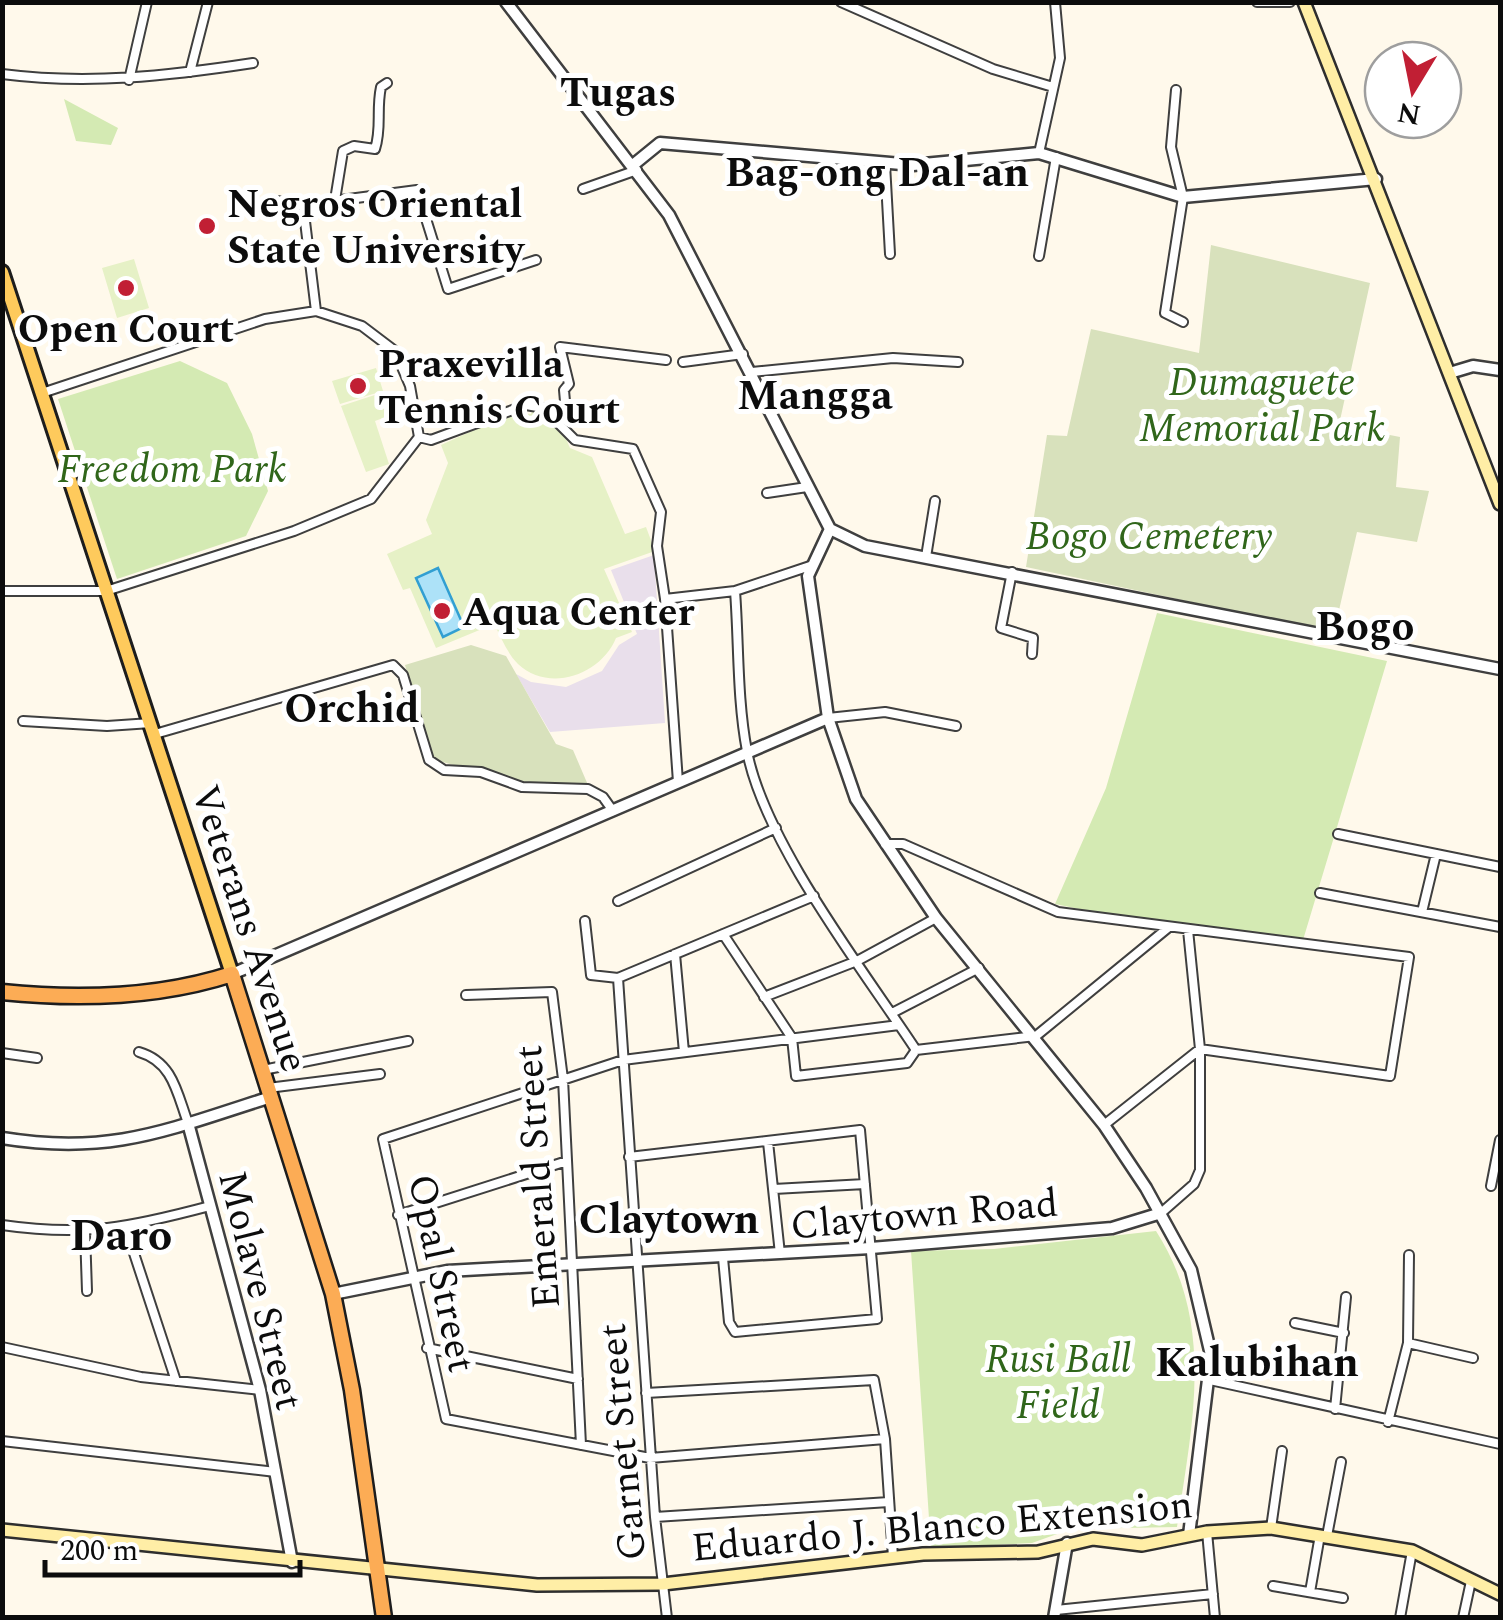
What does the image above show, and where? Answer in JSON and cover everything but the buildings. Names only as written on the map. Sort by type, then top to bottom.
[{"type":"highway","points":[[2,992],[135,994],[186,987],[232,974]]},
{"type":"highway","name":"Veterans Avenue","points":[[232,974],[332,1294],[352,1390],[384,1618]]},
{"type":"main road","points":[[1304,2],[1453,372],[1500,504]]},
{"type":"main road","name":"Veterans Avenue","points":[[2,272],[8,309],[42,393],[232,974]]},
{"type":"main road","name":"Eduardo J. Blanco Extension","points":[[2,1530],[378,1572],[538,1585],[663,1584],[893,1557],[1027,1552],[1094,1539],[1142,1546],[1207,1532],[1272,1528],[1412,1551],[1500,1594]]},
{"type":"street","points":[[129,80],[147,2]]},
{"type":"street","points":[[190,72],[208,2]]},
{"type":"street","points":[[506,2],[670,215],[830,528],[854,543],[1500,670]]},
{"type":"street","points":[[841,2],[993,69],[1053,87]]},
{"type":"street","points":[[1038,154],[1061,38],[1055,2]]},
{"type":"street","points":[[1257,2],[1290,2]]},
{"type":"street","points":[[2,74],[55,80],[129,80],[253,63]]},
{"type":"street","points":[[335,200],[343,150],[354,146],[375,150],[381,132],[377,104],[381,87],[387,83]]},
{"type":"street","points":[[1176,90],[1172,147],[1183,197],[1165,313],[1182,322]]},
{"type":"street","points":[[583,190],[635,168],[660,143],[885,164],[1038,154],[1183,197],[1376,179]]},
{"type":"street","points":[[1039,256],[1056,157]]},
{"type":"street","points":[[885,164],[890,254]]},
{"type":"street","points":[[277,202],[303,205],[418,190],[448,289],[536,260]]},
{"type":"street","points":[[303,205],[316,311]]},
{"type":"street","points":[[2,591],[106,591],[294,532],[371,499],[419,437],[410,386],[395,351],[362,326],[316,311],[265,320],[42,393]]},
{"type":"street","points":[[558,420],[566,413],[564,390],[569,384],[560,347],[666,360]]},
{"type":"street","points":[[683,362],[744,354]]},
{"type":"street","points":[[752,372],[893,358],[958,362]]},
{"type":"street","points":[[1453,372],[1472,366],[1500,370]]},
{"type":"street","points":[[419,437],[431,440],[526,405],[543,408],[575,440],[633,449],[661,512],[656,546],[665,600],[678,782]]},
{"type":"street","points":[[767,493],[807,487]]},
{"type":"street","points":[[926,557],[935,501]]},
{"type":"street","points":[[830,528],[808,576],[828,718],[856,799],[936,918],[1036,1036],[1104,1125],[1185,1253],[1201,1300],[1211,1355],[1189,1535]]},
{"type":"street","points":[[665,600],[735,590],[810,566]]},
{"type":"street","points":[[1012,572],[1001,628],[1033,638],[1032,654]]},
{"type":"street","points":[[735,590],[747,753],[776,828],[814,896],[916,1050]]},
{"type":"street","points":[[23,721],[153,728],[393,666],[402,671],[430,760],[444,770],[481,772],[522,787],[588,790],[603,797],[613,811]]},
{"type":"street","points":[[232,974],[828,718],[885,712],[956,726]]},
{"type":"street","points":[[618,901],[776,828]]},
{"type":"street","points":[[1338,834],[1500,867]]},
{"type":"street","points":[[885,844],[903,844],[1058,912],[1409,958],[1390,1076],[1200,1049],[1104,1125]]},
{"type":"street","points":[[1422,912],[1436,854]]},
{"type":"street","points":[[1320,893],[1500,927]]},
{"type":"street","points":[[585,921],[590,976],[618,978],[814,896]]},
{"type":"street","points":[[764,998],[857,960],[936,918]]},
{"type":"street","points":[[916,1050],[1036,1036],[1169,927]]},
{"type":"street","points":[[1161,1213],[1194,1184],[1200,1170],[1200,1049],[1188,930]]},
{"type":"street","points":[[723,934],[792,1038],[796,1076],[908,1063],[916,1050]]},
{"type":"street","points":[[675,954],[684,1052]]},
{"type":"street","points":[[892,1013],[979,968]]},
{"type":"street","name":"Garnet Street","points":[[618,978],[650,1458],[667,1618]]},
{"type":"street","name":"Emerald Street","points":[[466,995],[552,992],[563,1080],[581,1445]]},
{"type":"street","points":[[563,1080],[623,1060],[899,1025]]},
{"type":"street","points":[[263,1070],[408,1041]]},
{"type":"street","name":"Molave Street","points":[[139,1052],[162,1061],[188,1123],[260,1390],[292,1562]]},
{"type":"street","points":[[2,1053],[36,1058]]},
{"type":"street","points":[[2,1138],[85,1147],[122,1142],[188,1123],[270,1092],[380,1074]]},
{"type":"street","name":"Opal Street","points":[[563,1080],[383,1140],[446,1419],[581,1445]]},
{"type":"street","points":[[629,1156],[860,1130],[877,1319],[740,1332],[729,1322],[723,1258]]},
{"type":"street","points":[[1491,1186],[1500,1140]]},
{"type":"street","points":[[768,1142],[780,1254]]},
{"type":"street","points":[[398,1215],[567,1161]]},
{"type":"street","points":[[774,1190],[865,1184]]},
{"type":"street","points":[[2,1224],[85,1232],[126,1229],[210,1206]]},
{"type":"street","name":"Claytown Road","points":[[332,1294],[411,1275],[871,1248],[1112,1228],[1161,1213]]},
{"type":"street","points":[[126,1229],[176,1381]]},
{"type":"street","points":[[85,1232],[87,1290]]},
{"type":"street","points":[[1388,1422],[1408,1343],[1409,1255]]},
{"type":"street","points":[[1335,1409],[1346,1297]]},
{"type":"street","points":[[1295,1324],[1330,1326],[1344,1333]]},
{"type":"street","points":[[1408,1343],[1473,1358]]},
{"type":"street","points":[[2,1348],[176,1381],[260,1390]]},
{"type":"street","points":[[427,1348],[578,1379]]},
{"type":"street","points":[[646,1393],[874,1380],[885,1439],[893,1557]]},
{"type":"street","points":[[1210,1380],[1500,1444]]},
{"type":"street","points":[[581,1445],[650,1458],[885,1439]]},
{"type":"street","points":[[2,1441],[276,1472]]},
{"type":"street","points":[[1272,1528],[1282,1452]]},
{"type":"street","points":[[1310,1592],[1341,1462]]},
{"type":"street","points":[[655,1517],[889,1502]]},
{"type":"street","points":[[1207,1532],[1216,1618]]},
{"type":"street","points":[[1068,1543],[1055,1614],[1213,1594]]},
{"type":"street","points":[[1400,1618],[1412,1551]]},
{"type":"street","points":[[1463,1618],[1471,1581]]},
{"type":"street","points":[[1273,1586],[1343,1598]]},
{"type":"shaded area","points":[[654,555],[665,723],[550,732],[516,674],[531,682],[566,687],[602,671],[619,645],[637,634],[611,570]]},
{"type":"green space","points":[[64,99],[118,128],[111,145],[76,141]]},
{"type":"green space","name":"Dumaguete Memorial Park","points":[[1211,245],[1370,283],[1339,425],[1400,437],[1396,487],[1429,491],[1417,542],[1357,532],[1334,632],[1026,567],[1047,435],[1067,436],[1091,329],[1199,353]]},
{"type":"green space","name":"Open Court","points":[[134,259],[149,308],[117,318],[102,268]]},
{"type":"green space","name":"Freedom Park","points":[[180,361],[227,383],[252,434],[268,491],[246,536],[117,579],[58,399]]},
{"type":"green space","name":"Praxevilla Tennis Court","points":[[376,368],[383,391],[340,404],[332,381]]},
{"type":"green space","points":[[384,392],[391,415],[375,421],[389,464],[366,472],[341,406]]},
{"type":"green space","points":[[533,409],[558,420],[570,448],[592,457],[625,534],[646,527],[655,551],[604,569],[632,632],[616,638],[609,651],[587,670],[559,678],[530,673],[518,664],[494,624],[436,648],[410,588],[403,590],[387,554],[432,534],[426,520],[448,463],[441,445],[511,413],[531,414]]},
{"type":"green space","points":[[1157,613],[1387,661],[1303,940],[1147,923],[1055,904],[1106,788]]},
{"type":"green space","points":[[471,645],[506,656],[556,744],[573,750],[588,785],[518,783],[432,759],[405,665]]},
{"type":"green space","name":"Rusi Ball Field","points":[[1156,1231],[1175,1266],[1187,1302],[1193,1339],[1193,1413],[1177,1527],[1071,1529],[1032,1543],[931,1548],[911,1251],[994,1249]]},
{"type":"water","points":[[438,568],[464,627],[443,637],[416,578]]},
{"type":"place","name":"Negros Oriental State University","points":[[207,226]]},
{"type":"place","name":"Open Court","points":[[126,288]]},
{"type":"place","name":"Praxevilla Tennis Court","points":[[358,386]]},
{"type":"place","name":"Aqua Center","points":[[442,611]]},
{"type":"district","name":"Tugas","points":[[618,91]]},
{"type":"district","name":"Bag-ong Dal-an","points":[[877,171]]},
{"type":"district","name":"Mangga","points":[[815,394]]},
{"type":"district","name":"Bogo","points":[[1365,625]]},
{"type":"district","name":"Orchid","points":[[352,707]]},
{"type":"district","name":"Claytown","points":[[669,1218]]},
{"type":"district","name":"Daro","points":[[121,1234]]},
{"type":"district","name":"Kalubihan","points":[[1257,1361]]},
{"type":"park label","name":"Bogo Cemetery","points":[[1149,535]]}]
